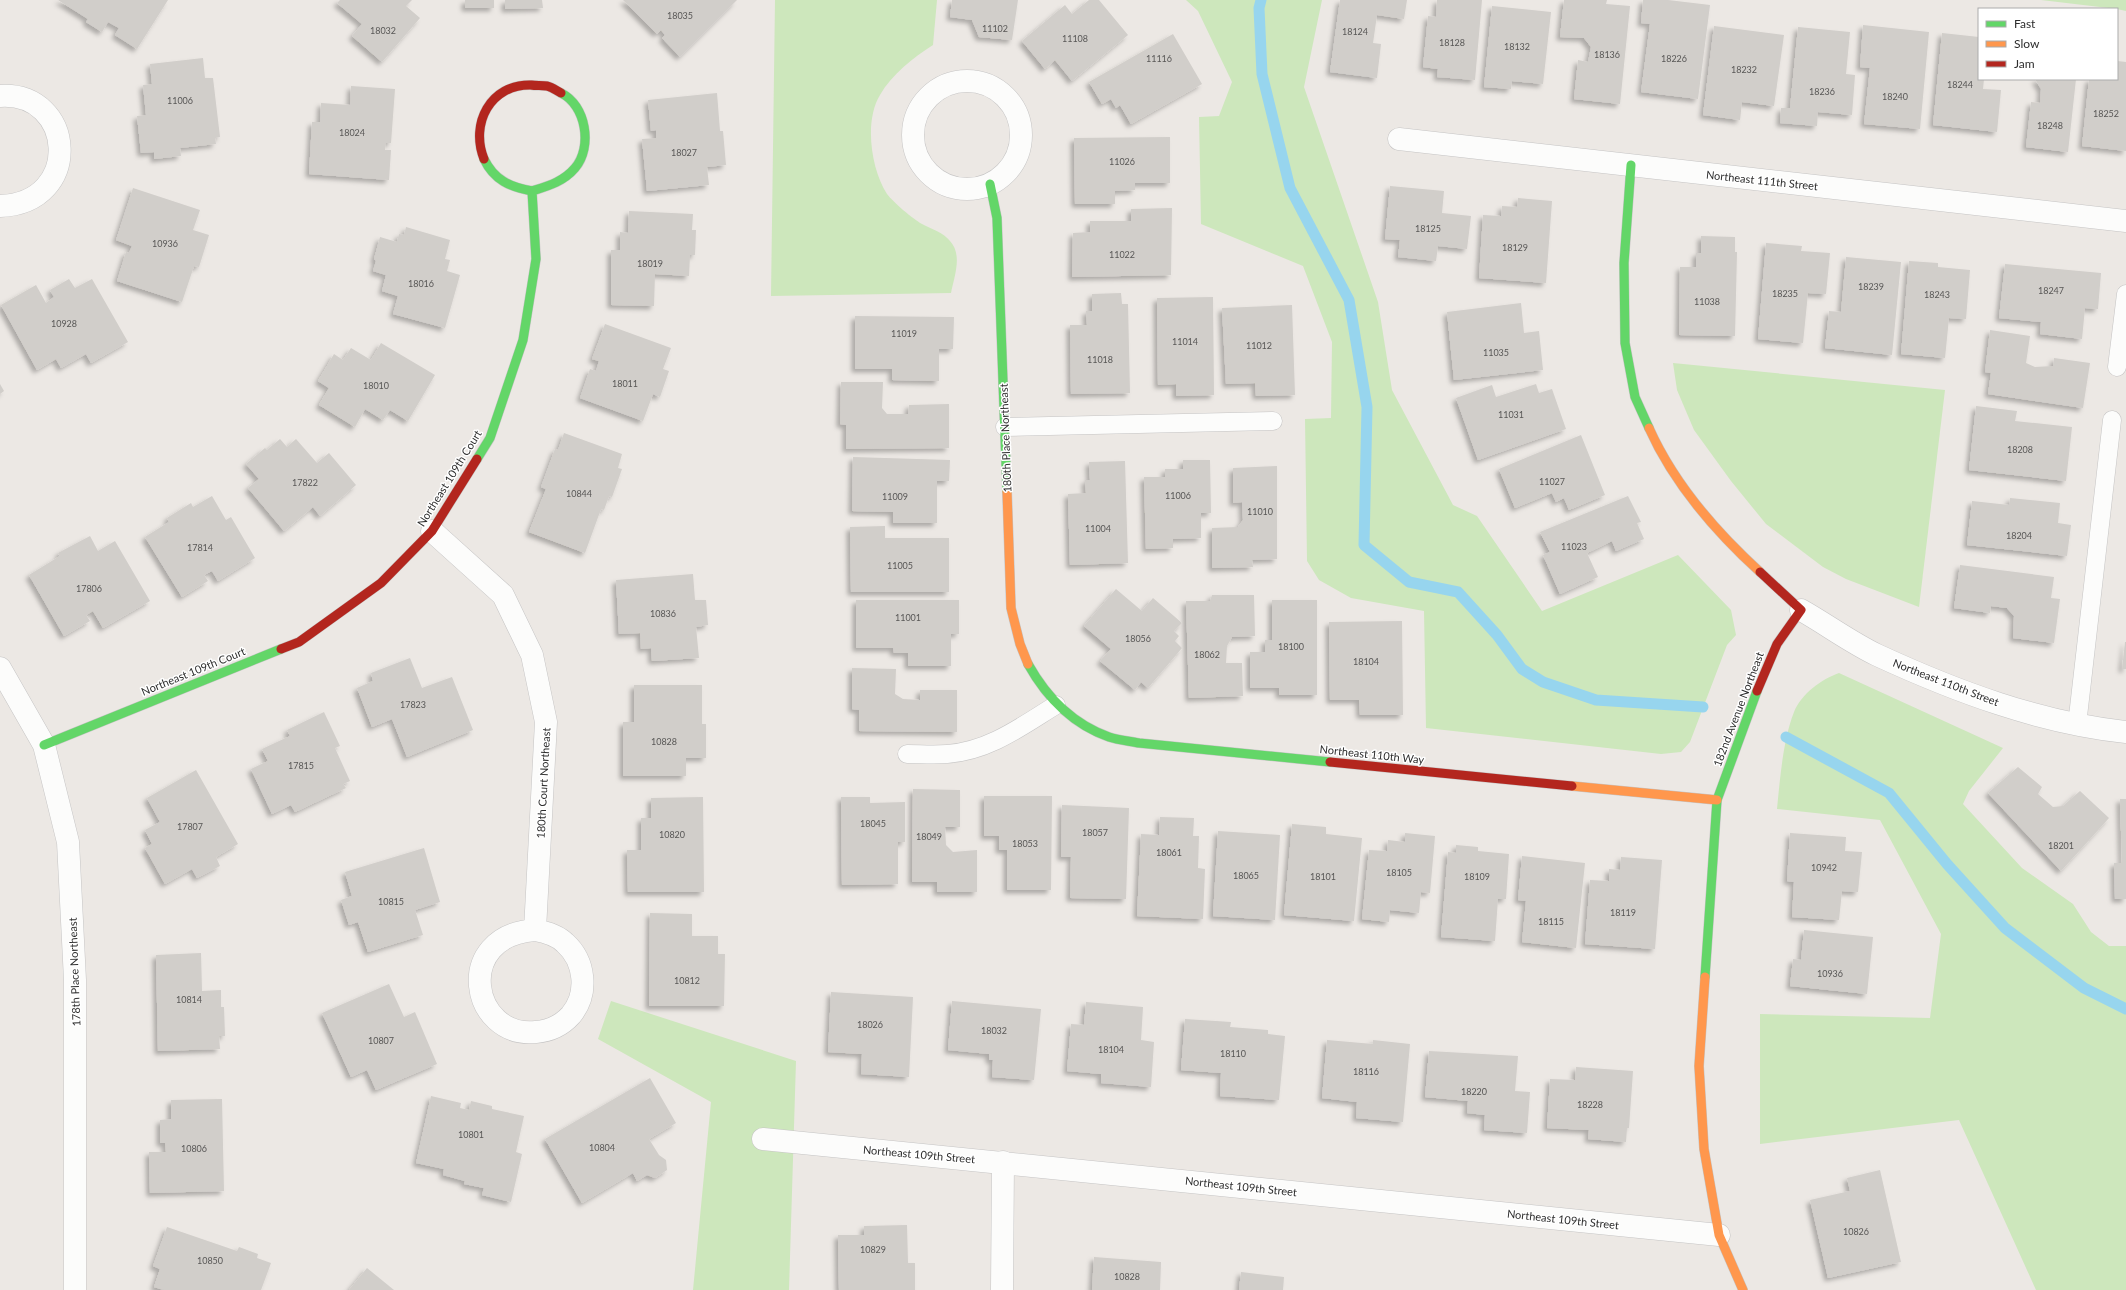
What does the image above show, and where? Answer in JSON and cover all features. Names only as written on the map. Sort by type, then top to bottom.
[{"type":"street","points":[[959,82],[976,82],[992,87],[1006,98],[1016,112],[1021,134],[1020,145],[1015,161],[1005,174],[990,184],[974,189],[957,189],[941,183],[928,173],[918,159],[913,143],[913,126],[922,105],[929,96],[943,87],[959,82]]},
{"type":"street","points":[[533,83],[549,86],[564,94],[576,106],[584,121],[586,137],[584,154],[576,169],[564,180],[549,188],[532,191],[516,188],[501,180],[488,168],[481,153],[478,137],[481,120],[489,105],[497,97],[516,86],[533,83]]},
{"type":"street","points":[[0,96],[10,95],[27,100],[42,109],[53,122],[59,138],[60,156],[56,173],[46,188],[33,198],[17,205],[0,206]]},
{"type":"street","name":"Northeast 111th Street","points":[[1399,139],[2126,221]]},
{"type":"street","points":[[1631,165],[1624,270],[1625,343],[1635,397],[1657,446],[1686,492],[1729,544],[1800,610]]},
{"type":"street","name":"180th Place Northeast","points":[[990,184],[997,218],[1012,608],[1022,649],[1041,688]]},
{"type":"street","name":"Northeast 109th Court","points":[[44,745],[299,642],[381,583],[432,531],[490,438],[523,340],[536,259],[532,191]]},
{"type":"street","name":"180th Court Northeast","points":[[432,531],[503,595],[532,655],[546,722],[535,930]]},
{"type":"street","name":"Northeast 110th Street","points":[[1800,610],[1875,654],[1952,687],[2077,726],[2126,732]]},
{"type":"street","name":"182nd Avenue Northeast","points":[[1743,1290],[1719,1235],[1704,1149],[1699,1066],[1717,800],[1764,670],[1777,644],[1800,610]]},
{"type":"street","name":"178th Place Northeast","points":[[0,668],[44,745],[68,842],[76,980],[75,1290]]},
{"type":"street","name":"Northeast 110th Way","points":[[1041,688],[1056,705],[1083,726],[1110,738],[1139,743],[1717,800]]},
{"type":"street","points":[[535,930],[551,934],[564,942],[575,954],[581,969],[583,985],[579,1001],[571,1014],[558,1025],[544,1031],[527,1033],[512,1029],[497,1020],[487,1008],[481,994],[480,977],[483,962],[492,948],[504,937],[519,931],[535,930]]},
{"type":"street","name":"Northeast 109th Street","points":[[763,1139],[1719,1235]]},
{"type":"street","points":[[1002,1290],[1003,1162]]},
{"type":"lane","points":[[2118,367],[2126,294]]},
{"type":"lane","points":[[2077,726],[2112,420]]},
{"type":"lane","points":[[1005,427],[1273,421]]},
{"type":"lane","points":[[907,754],[948,754],[984,746],[1007,736],[1056,705]]},
{"type":"green space","points":[[775,0],[937,0],[933,45],[918,55],[897,73],[885,87],[875,106],[871,131],[877,172],[881,184],[887,194],[898,206],[922,224],[944,235],[954,247],[957,259],[951,293],[771,296]]},
{"type":"green space","points":[[1186,0],[1322,0],[1304,87],[1378,302],[1392,390],[1453,505],[1477,516],[1542,611],[1678,555],[1731,610],[1736,635],[1727,645],[1690,742],[1681,752],[1661,754],[1426,728],[1424,611],[1351,598],[1319,580],[1307,561],[1305,419],[1331,418],[1332,342],[1303,266],[1201,224],[1199,117],[1219,116],[1232,82],[1198,11]]},
{"type":"green space","points":[[2041,0],[2126,0],[2126,11],[2118,8]]},
{"type":"green space","points":[[1673,363],[1945,390],[1919,607],[1846,579],[1823,567],[1766,524],[1731,481],[1694,430],[1677,390]]},
{"type":"green space","points":[[1839,673],[2003,748],[1969,791],[1963,804],[2022,868],[2073,904],[2091,932],[2109,946],[2126,946],[2126,1290],[2036,1290],[1959,1120],[1760,1144],[1760,1014],[1930,1018],[1941,934],[1880,820],[1777,809],[1787,735],[1797,705],[1807,693],[1819,683]]},
{"type":"green space","points":[[611,1001],[796,1061],[789,1290],[693,1290],[711,1102],[598,1039]]},
{"type":"building","points":[[58,0],[168,0],[137,49],[115,35],[119,28],[108,22],[102,32],[86,22],[88,19]]},
{"type":"building","points":[[340,0],[412,0],[406,6],[420,18],[382,62],[352,36],[362,24],[337,3]]},
{"type":"building","points":[[465,0],[494,0],[494,8],[465,8]]},
{"type":"building","points":[[505,0],[542,0],[543,8],[505,9]]},
{"type":"building","points":[[623,0],[737,0],[680,57],[662,38],[665,35],[661,30],[657,34]]},
{"type":"building","points":[[952,0],[1018,0],[1012,40],[979,37],[972,20],[950,17]]},
{"type":"building","points":[[1089,0],[1099,0],[1128,35],[1072,81],[1055,60],[1045,69],[1022,41],[1065,5],[1072,14]]},
{"type":"building","points":[[1340,0],[1407,0],[1404,19],[1377,15],[1373,43],[1381,44],[1377,78],[1330,72]]},
{"type":"building","points":[[1437,0],[1482,0],[1475,80],[1437,77],[1438,69],[1423,67],[1428,16],[1436,17]]},
{"type":"building","points":[[1564,0],[1607,0],[1606,4],[1630,6],[1620,104],[1574,99],[1578,60],[1588,62],[1591,47],[1584,38],[1560,37]]},
{"type":"building","points":[[1643,0],[1668,0],[1710,5],[1698,99],[1641,92],[1650,24],[1641,23]]},
{"type":"building","points":[[1492,6],[1551,12],[1543,84],[1512,81],[1511,89],[1484,87]]},
{"type":"building","points":[[1863,25],[1929,32],[1920,129],[1864,124],[1870,68],[1860,67]]},
{"type":"building","points":[[1714,26],[1784,35],[1774,106],[1742,102],[1740,120],[1703,115]]},
{"type":"building","points":[[1798,27],[1850,32],[1846,74],[1855,75],[1852,115],[1818,112],[1817,126],[1780,123],[1781,108],[1790,108]]},
{"type":"building","points":[[1942,33],[1978,37],[1978,80],[1984,80],[1983,89],[2001,90],[1997,132],[1933,125]]},
{"type":"building","points":[[1173,34],[1202,84],[1131,124],[1120,105],[1116,108],[1111,99],[1102,104],[1089,82]]},
{"type":"building","points":[[203,58],[205,78],[213,78],[220,137],[215,138],[216,144],[180,148],[181,156],[154,159],[154,152],[141,153],[137,116],[146,115],[143,85],[152,84],[150,64]]},
{"type":"building","points":[[2118,61],[2126,62],[2126,151],[2082,146],[2089,80],[2118,80]]},
{"type":"building","points":[[2036,80],[2076,80],[2068,152],[2026,147],[2031,102],[2040,103],[2041,89]]},
{"type":"building","points":[[351,86],[395,89],[391,143],[386,143],[385,150],[391,150],[389,180],[309,174],[312,122],[320,122],[321,103],[350,105]]},
{"type":"building","points":[[717,93],[720,131],[723,131],[726,165],[707,167],[709,185],[647,191],[642,139],[656,138],[656,130],[651,131],[648,100]]},
{"type":"building","points":[[1170,137],[1170,183],[1135,183],[1135,190],[1115,191],[1115,204],[1075,204],[1074,138]]},
{"type":"building","points":[[1390,186],[1444,191],[1442,213],[1471,216],[1467,249],[1438,246],[1436,261],[1398,257],[1400,240],[1385,239]]},
{"type":"building","points":[[133,188],[200,210],[193,230],[209,235],[199,267],[194,266],[182,302],[117,281],[126,252],[129,253],[132,246],[116,240]]},
{"type":"building","points":[[1518,198],[1552,201],[1546,283],[1479,278],[1483,215],[1501,216],[1502,206],[1517,207]]},
{"type":"building","points":[[1172,208],[1171,275],[1072,277],[1073,233],[1090,232],[1090,221],[1131,221],[1131,209]]},
{"type":"building","points":[[629,211],[693,214],[692,230],[696,230],[695,255],[690,255],[689,276],[655,274],[654,306],[611,305],[611,250],[620,250],[620,232],[628,233]]},
{"type":"building","points":[[406,227],[450,240],[445,259],[450,260],[447,271],[460,275],[445,328],[393,314],[398,296],[382,291],[386,275],[373,271],[376,261],[374,259],[380,237],[397,242],[399,234],[404,235]]},
{"type":"building","points":[[1701,236],[1735,237],[1735,252],[1737,252],[1735,336],[1679,335],[1680,267],[1696,267],[1696,253],[1701,253]]},
{"type":"building","points":[[1766,243],[1802,246],[1801,251],[1830,253],[1826,294],[1808,293],[1803,343],[1758,339]]},
{"type":"building","points":[[1846,257],[1901,262],[1892,355],[1825,348],[1829,311],[1841,312]]},
{"type":"building","points":[[1909,261],[1938,263],[1938,267],[1970,270],[1966,319],[1949,318],[1945,358],[1901,354]]},
{"type":"building","points":[[2005,264],[2101,273],[2098,309],[2085,308],[2082,339],[2040,334],[2041,322],[1999,318]]},
{"type":"building","points":[[69,279],[75,288],[92,279],[128,342],[91,363],[86,354],[61,368],[56,359],[37,370],[1,305],[36,285],[46,303],[54,297],[50,290]]},
{"type":"building","points":[[1121,293],[1122,304],[1128,304],[1130,393],[1071,394],[1070,325],[1087,325],[1086,311],[1092,311],[1092,294]]},
{"type":"building","points":[[1213,297],[1214,395],[1176,396],[1176,384],[1158,385],[1157,298]]},
{"type":"building","points":[[1521,303],[1524,333],[1539,331],[1543,370],[1454,380],[1447,312]]},
{"type":"building","points":[[1292,305],[1295,395],[1256,396],[1255,383],[1226,384],[1222,308]]},
{"type":"building","points":[[855,316],[954,317],[953,349],[939,349],[939,381],[892,380],[892,369],[855,369]]},
{"type":"building","points":[[605,324],[671,348],[663,369],[669,371],[660,397],[653,394],[643,421],[580,398],[590,369],[596,371],[599,361],[592,359]]},
{"type":"building","points":[[1990,330],[2030,336],[2026,363],[2035,367],[2053,366],[2054,358],[2090,363],[2083,408],[1988,394],[1991,373],[1985,372]]},
{"type":"building","points":[[381,343],[435,375],[408,421],[390,410],[383,420],[365,409],[355,427],[319,405],[329,388],[318,381],[334,354],[343,360],[351,348],[371,360]]},
{"type":"building","points":[[841,382],[883,382],[882,408],[887,414],[908,414],[909,405],[949,404],[949,448],[846,449],[846,425],[840,424]]},
{"type":"building","points":[[0,384],[4,391],[0,394]]},
{"type":"building","points":[[1536,384],[1539,393],[1552,389],[1566,429],[1478,460],[1456,398],[1492,385],[1496,397]]},
{"type":"building","points":[[1976,406],[2017,411],[2015,421],[2072,427],[2066,481],[1969,470]]},
{"type":"building","points":[[564,433],[622,454],[618,468],[622,469],[612,497],[609,496],[604,510],[601,509],[585,553],[529,532],[546,489],[541,487],[555,449],[558,450]]},
{"type":"building","points":[[1581,435],[1605,495],[1569,510],[1564,498],[1556,502],[1552,493],[1515,508],[1499,469]]},
{"type":"building","points":[[280,439],[287,447],[296,439],[317,463],[329,453],[356,485],[320,516],[313,507],[284,531],[248,488],[259,479],[246,464],[265,448],[267,450]]},
{"type":"building","points":[[853,457],[950,460],[949,481],[937,481],[937,523],[893,523],[893,512],[852,511]]},
{"type":"building","points":[[1183,460],[1210,460],[1211,513],[1201,513],[1201,538],[1173,539],[1173,548],[1146,549],[1144,477],[1165,477],[1165,469],[1183,469]]},
{"type":"building","points":[[1125,461],[1128,563],[1070,565],[1068,494],[1086,493],[1085,480],[1090,480],[1089,462]]},
{"type":"building","points":[[1277,466],[1277,559],[1252,560],[1253,567],[1212,568],[1212,528],[1238,527],[1243,520],[1242,502],[1233,503],[1233,468]]},
{"type":"building","points":[[212,496],[226,520],[231,517],[255,558],[218,581],[212,571],[204,575],[208,581],[182,597],[145,537],[169,522],[167,518],[191,503],[193,507]]},
{"type":"building","points":[[1628,496],[1641,522],[1637,523],[1644,539],[1616,551],[1612,541],[1587,553],[1598,577],[1560,594],[1543,555],[1550,552],[1540,532]]},
{"type":"building","points":[[2010,498],[2060,503],[2058,523],[2071,525],[2067,556],[1967,545],[1972,501],[2009,505]]},
{"type":"building","points":[[885,526],[885,538],[949,538],[949,592],[851,592],[850,527]]},
{"type":"building","points":[[90,536],[98,551],[115,541],[150,601],[103,628],[93,611],[86,615],[90,621],[64,636],[29,575],[60,556],[58,553]]},
{"type":"building","points":[[1960,565],[2054,577],[2051,598],[2060,599],[2054,643],[2013,638],[2014,616],[2007,608],[1991,606],[1990,613],[1954,608]]},
{"type":"building","points":[[693,574],[695,600],[706,600],[708,625],[696,627],[699,658],[652,661],[651,648],[641,649],[640,633],[619,634],[616,580]]},
{"type":"building","points":[[1116,589],[1142,611],[1153,598],[1182,623],[1174,631],[1179,636],[1175,641],[1182,648],[1148,688],[1141,682],[1135,690],[1100,661],[1111,649],[1084,626]]},
{"type":"building","points":[[1212,595],[1254,595],[1255,636],[1232,637],[1227,646],[1226,663],[1242,663],[1243,696],[1189,698],[1186,601],[1210,601]]},
{"type":"building","points":[[856,600],[959,600],[959,634],[951,634],[951,666],[908,666],[908,653],[894,653],[893,648],[856,648]]},
{"type":"building","points":[[1272,600],[1317,600],[1317,695],[1279,695],[1279,688],[1250,688],[1250,652],[1265,652],[1265,640],[1272,640]]},
{"type":"building","points":[[1402,621],[1403,715],[1360,715],[1359,700],[1330,700],[1329,622]]},
{"type":"building","points":[[2125,642],[2126,669],[2122,669]]},
{"type":"building","points":[[410,658],[422,688],[452,677],[473,730],[407,757],[392,719],[372,727],[357,688],[373,681],[371,673]]},
{"type":"building","points":[[852,668],[896,669],[895,694],[903,699],[920,700],[920,690],[957,690],[957,732],[859,731],[859,710],[852,709]]},
{"type":"building","points":[[634,685],[702,685],[702,724],[706,724],[706,758],[686,758],[686,776],[623,776],[623,722],[634,722]]},
{"type":"building","points":[[324,712],[340,746],[335,748],[350,781],[343,784],[346,788],[295,812],[291,805],[272,814],[251,769],[268,761],[262,749],[290,736],[287,730]]},
{"type":"building","points":[[2018,767],[2042,787],[2038,794],[2053,807],[2063,806],[2080,791],[2109,818],[2061,871],[1988,793]]},
{"type":"building","points":[[196,770],[238,844],[216,857],[220,866],[197,878],[192,869],[165,884],[145,848],[152,844],[145,830],[160,822],[147,798]]},
{"type":"building","points":[[913,789],[960,790],[960,827],[945,827],[946,845],[953,852],[977,850],[977,892],[937,892],[937,882],[912,882]]},
{"type":"building","points":[[984,796],[1052,796],[1051,890],[1007,890],[1007,850],[999,850],[999,836],[984,836]]},
{"type":"building","points":[[703,797],[704,892],[628,892],[627,850],[641,850],[641,818],[651,818],[651,798]]},
{"type":"building","points":[[841,797],[870,797],[870,803],[905,802],[905,842],[898,842],[898,884],[842,885]]},
{"type":"building","points":[[2120,799],[2126,799],[2126,899],[2115,899],[2114,863],[2122,863]]},
{"type":"building","points":[[1062,805],[1129,808],[1126,899],[1070,898],[1071,857],[1061,857]]},
{"type":"building","points":[[1160,817],[1194,818],[1193,836],[1199,836],[1198,868],[1205,869],[1203,919],[1137,916],[1141,834],[1159,835]]},
{"type":"building","points":[[1292,824],[1326,827],[1326,834],[1362,838],[1354,921],[1284,915]]},
{"type":"building","points":[[1218,831],[1280,835],[1275,920],[1213,916]]},
{"type":"building","points":[[1405,833],[1435,836],[1430,893],[1421,892],[1419,913],[1390,910],[1389,922],[1362,919],[1369,850],[1387,851],[1388,840],[1405,842]]},
{"type":"building","points":[[1790,833],[1846,837],[1845,851],[1862,852],[1858,892],[1842,891],[1839,920],[1792,917],[1794,882],[1787,881]]},
{"type":"building","points":[[1456,845],[1478,847],[1478,851],[1509,854],[1506,899],[1498,899],[1495,941],[1441,937],[1448,852],[1456,853]]},
{"type":"building","points":[[424,848],[440,902],[415,910],[423,935],[368,952],[358,922],[349,925],[341,900],[352,896],[345,872]]},
{"type":"building","points":[[1522,856],[1585,863],[1576,948],[1522,942],[1526,901],[1518,900]]},
{"type":"building","points":[[1621,857],[1662,860],[1655,949],[1585,944],[1590,880],[1609,881],[1609,869],[1620,870]]},
{"type":"building","points":[[650,913],[692,914],[692,936],[718,936],[718,954],[725,954],[724,1006],[649,1006]]},
{"type":"building","points":[[1804,930],[1873,937],[1867,994],[1790,986],[1793,959],[1801,960]]},
{"type":"building","points":[[201,953],[202,991],[221,990],[221,1007],[224,1007],[225,1036],[219,1036],[220,1049],[158,1051],[156,955]]},
{"type":"building","points":[[389,984],[404,1017],[415,1012],[437,1064],[376,1090],[367,1070],[351,1077],[322,1013]]},
{"type":"building","points":[[831,992],[913,997],[909,1077],[861,1074],[862,1054],[828,1052]]},
{"type":"building","points":[[952,1001],[1041,1009],[1034,1080],[992,1077],[993,1060],[989,1060],[989,1054],[948,1050]]},
{"type":"building","points":[[1086,1002],[1143,1007],[1141,1040],[1154,1042],[1151,1087],[1101,1083],[1101,1074],[1067,1071],[1071,1024],[1084,1025]]},
{"type":"building","points":[[1185,1019],[1231,1022],[1230,1027],[1268,1030],[1268,1034],[1285,1036],[1279,1100],[1220,1096],[1221,1073],[1181,1070]]},
{"type":"building","points":[[1327,1040],[1373,1044],[1373,1040],[1410,1044],[1403,1122],[1356,1118],[1357,1102],[1322,1098]]},
{"type":"building","points":[[1429,1051],[1518,1056],[1515,1091],[1530,1092],[1527,1133],[1484,1130],[1485,1115],[1467,1113],[1468,1101],[1425,1097]]},
{"type":"building","points":[[1576,1067],[1633,1071],[1629,1128],[1627,1128],[1626,1142],[1588,1139],[1589,1130],[1547,1128],[1550,1079],[1575,1080]]},
{"type":"building","points":[[650,1078],[676,1123],[649,1139],[659,1155],[666,1160],[667,1170],[655,1178],[647,1175],[637,1181],[633,1173],[582,1203],[545,1139]]},
{"type":"building","points":[[431,1096],[461,1103],[460,1108],[469,1110],[471,1101],[492,1106],[492,1109],[524,1116],[516,1152],[522,1154],[511,1202],[482,1195],[484,1188],[464,1184],[465,1181],[443,1175],[444,1169],[416,1163]]},
{"type":"building","points":[[222,1099],[224,1191],[150,1193],[149,1152],[166,1152],[165,1143],[160,1143],[160,1120],[171,1119],[171,1100]]},
{"type":"building","points":[[1880,1170],[1901,1262],[1828,1278],[1810,1200],[1850,1191],[1847,1178]]},
{"type":"building","points":[[907,1225],[908,1263],[915,1263],[915,1290],[839,1290],[838,1235],[864,1235],[864,1226]]},
{"type":"building","points":[[167,1227],[237,1251],[239,1247],[258,1254],[257,1258],[271,1263],[261,1290],[164,1290],[154,1287],[160,1269],[153,1266]]},
{"type":"building","points":[[1094,1257],[1161,1262],[1160,1290],[1092,1290]]},
{"type":"building","points":[[367,1268],[394,1290],[349,1290]]},
{"type":"building","points":[[1241,1272],[1284,1277],[1283,1290],[1239,1290]]},
{"type":"waterway","points":[[1261,0],[1259,8],[1262,74],[1290,188],[1349,300],[1367,407],[1364,545],[1409,582],[1458,592],[1497,635],[1522,669],[1543,682],[1596,700],[1703,707]]},
{"type":"waterway","points":[[1786,737],[1889,793],[1947,864],[2005,928],[2084,988],[2126,1009]]},
{"type":"traffic: fast","points":[[477,459],[490,438],[523,340],[536,259],[532,191],[555,183],[570,173],[581,159],[584,149],[585,138],[581,116],[570,99],[561,93]]},
{"type":"traffic: fast","points":[[484,159],[498,177],[510,185],[532,191]]},
{"type":"traffic: fast","points":[[1631,165],[1624,263],[1625,343],[1635,397],[1649,428]]},
{"type":"traffic: fast","points":[[990,184],[997,218],[1007,491]]},
{"type":"traffic: fast","points":[[44,745],[281,649]]},
{"type":"traffic: fast","points":[[1028,664],[1043,688],[1052,699],[1083,725],[1109,737],[1139,743],[1330,762]]},
{"type":"traffic: fast","points":[[1705,977],[1717,800],[1757,691]]},
{"type":"traffic: slow","points":[[1649,428],[1659,449],[1697,506],[1727,540],[1760,572]]},
{"type":"traffic: slow","points":[[1007,491],[1011,608],[1020,644],[1028,664]]},
{"type":"traffic: slow","points":[[1572,786],[1717,800]]},
{"type":"traffic: slow","points":[[1705,977],[1699,1066],[1704,1149],[1719,1235],[1743,1290]]},
{"type":"traffic: jam","points":[[484,159],[480,146],[482,120],[487,108],[494,99],[504,91],[517,86],[547,86],[561,93]]},
{"type":"traffic: jam","points":[[281,649],[299,642],[381,583],[432,531],[477,459]]},
{"type":"traffic: jam","points":[[1757,691],[1777,644],[1801,610],[1760,572]]},
{"type":"traffic: jam","points":[[1330,762],[1572,786]]}]
